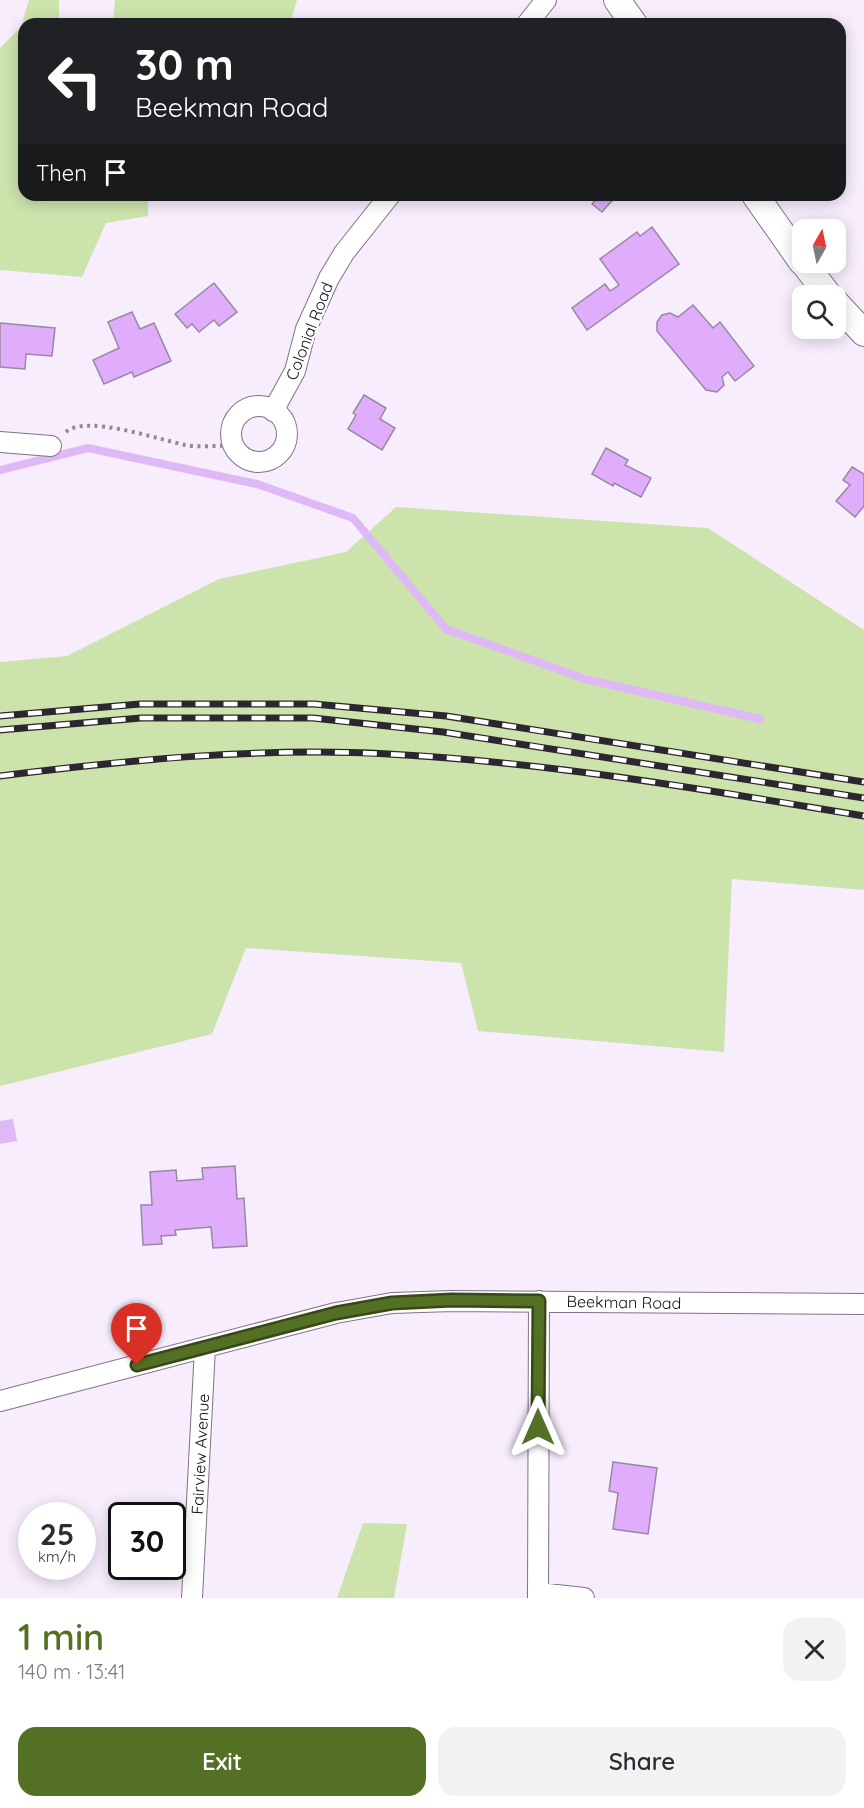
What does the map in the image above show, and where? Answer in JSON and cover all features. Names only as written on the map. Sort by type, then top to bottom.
[{"type":"street","points":[[532,18],[546,0]]},
{"type":"street","points":[[617,0],[630,18]]},
{"type":"street","name":"Colonial Road","points":[[273,411],[295,371],[306,329],[329,278],[344,253],[385,201]]},
{"type":"street","points":[[759,201],[792,248]]},
{"type":"street","points":[[811,273],[820,285]]},
{"type":"street","points":[[846,314],[864,333]]},
{"type":"street","points":[[260,406],[273,411],[282,419],[287,436],[285,445],[273,458],[265,462],[255,462],[245,459],[232,446],[231,426],[243,411],[260,406]]},
{"type":"street","points":[[0,442],[51,446]]},
{"type":"street","name":"Beekman Road","points":[[0,1401],[336,1313],[392,1303],[452,1300],[864,1304]]},
{"type":"street","points":[[539,1301],[538,1596],[584,1598]]},
{"type":"street","name":"Fairview Avenue","points":[[192,1598],[205,1347]]},
{"type":"path","points":[[51,446],[70,428],[91,425],[160,437],[187,446],[232,446]]},
{"type":"green space","points":[[29,0],[59,0],[59,18],[24,18]]},
{"type":"green space","points":[[115,0],[297,0],[292,18],[114,18]]},
{"type":"green space","points":[[18,30],[18,201],[148,201],[148,216],[106,223],[82,277],[0,270],[0,48]]},
{"type":"green space","points":[[396,507],[708,528],[864,630],[864,890],[732,879],[724,1052],[478,1031],[461,963],[246,948],[212,1034],[0,1086],[0,662],[67,656],[219,579],[346,552]]},
{"type":"green space","points":[[363,1523],[407,1524],[394,1598],[337,1598]]},
{"type":"shaded area","points":[[13,1119],[17,1141],[0,1144],[0,1121]]},
{"type":"building","points":[[595,201],[612,201],[602,212],[592,204]]},
{"type":"building","points":[[652,227],[679,264],[587,330],[572,308],[605,284],[610,291],[619,285],[600,259],[637,232],[640,236]]},
{"type":"building","points":[[214,283],[237,312],[219,326],[214,320],[199,332],[192,324],[187,328],[175,314]]},
{"type":"building","points":[[693,305],[713,328],[720,322],[754,366],[735,381],[728,372],[722,377],[724,385],[717,392],[706,390],[657,331],[657,322],[662,315],[670,313],[678,317]]},
{"type":"building","points":[[132,312],[140,329],[154,323],[171,361],[134,377],[132,372],[104,384],[93,360],[119,348],[108,322]]},
{"type":"building","points":[[0,323],[55,328],[52,356],[26,354],[25,369],[0,367]]},
{"type":"building","points":[[364,395],[386,408],[380,419],[395,428],[382,450],[348,429],[356,415],[353,413]]},
{"type":"building","points":[[606,448],[628,460],[625,465],[651,478],[641,497],[614,483],[613,486],[592,474]]},
{"type":"building","points":[[852,467],[864,474],[864,506],[855,517],[836,501],[850,485],[843,480]]},
{"type":"building","points":[[235,1166],[237,1199],[244,1198],[247,1246],[213,1248],[211,1227],[175,1230],[176,1235],[161,1236],[162,1244],[143,1245],[141,1205],[152,1205],[150,1172],[176,1170],[177,1181],[203,1179],[202,1168]]},
{"type":"building","points":[[613,1462],[657,1468],[648,1534],[613,1529],[618,1493],[609,1491]]},
{"type":"waterway","points":[[0,470],[88,448],[257,484],[353,518],[446,629],[585,679],[760,719]]},
{"type":"railway","points":[[0,716],[140,704],[314,704],[446,716],[864,782]]},
{"type":"railway","points":[[0,730],[141,718],[313,718],[443,732],[864,798]]},
{"type":"railway","points":[[0,776],[194,756],[291,752],[388,754],[567,770],[864,816]]},
{"type":"route","points":[[137,1365],[336,1313],[392,1303],[452,1300],[539,1301],[538,1427]]}]
